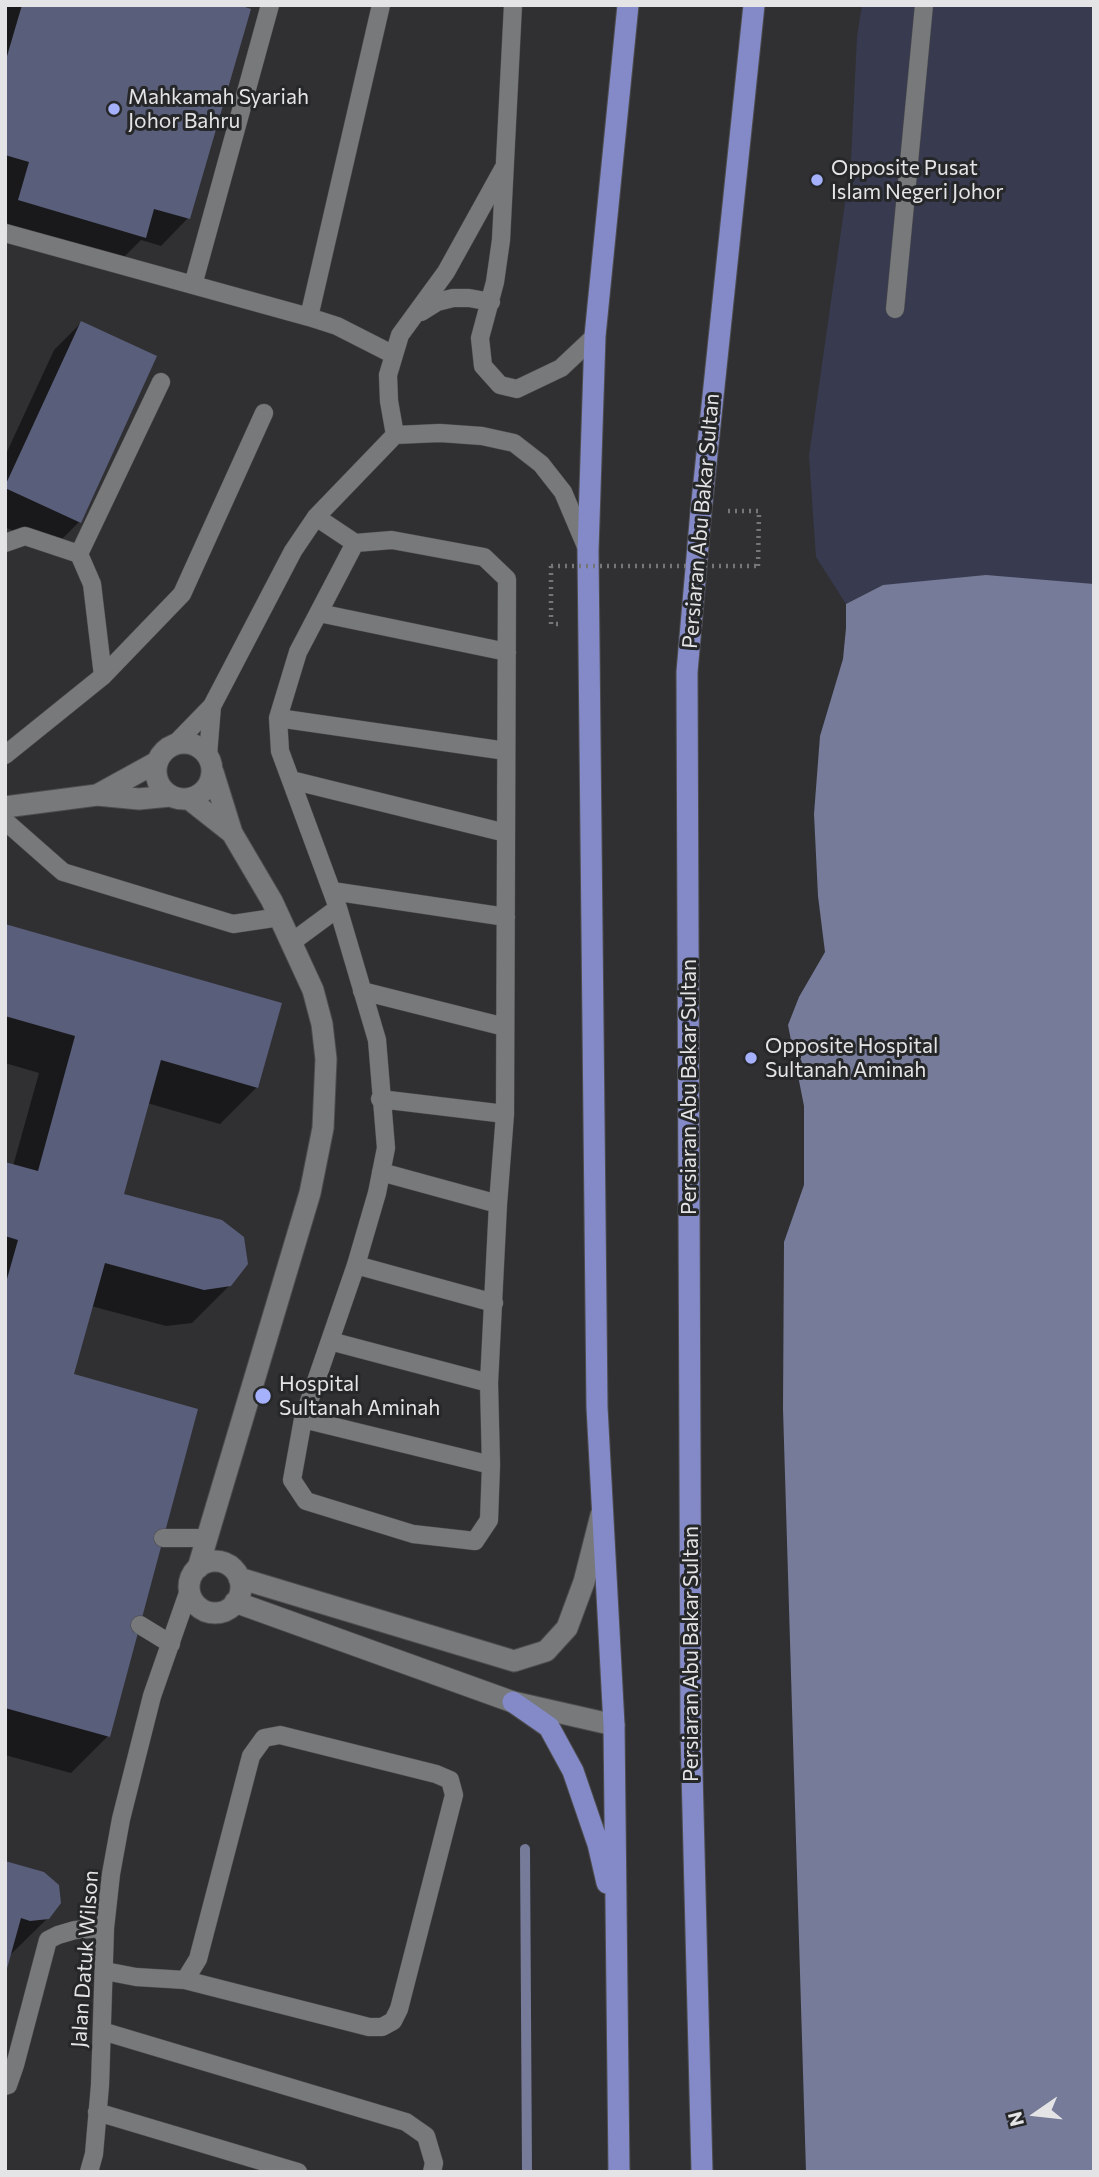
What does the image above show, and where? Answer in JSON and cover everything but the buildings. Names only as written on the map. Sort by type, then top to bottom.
[{"type":"main road","points":[[619,2172],[614,1726],[597,1407],[587,551],[595,336],[628,5]]},
{"type":"main road","name":"Persiaran Abu Bakar Sultan","points":[[702,2172],[691,1731],[687,672],[701,511],[754,5]]},
{"type":"main road","points":[[513,1702],[549,1727],[573,1771],[598,1844],[616,1923]]},
{"type":"street","points":[[198,1567],[204,1563],[221,1562],[229,1565],[239,1578],[240,1595],[235,1602],[221,1612],[204,1610],[191,1598],[189,1582],[198,1567],[310,1193],[323,1128],[326,1059],[322,1024],[313,990],[280,917],[232,833],[210,763],[193,744],[175,744],[161,754],[156,772],[162,789],[179,797],[232,833]]},
{"type":"street","points":[[97,795],[157,762]]},
{"type":"street","points":[[5,807],[97,795],[139,799],[179,797],[206,790],[211,781],[210,763]]},
{"type":"street","points":[[239,1578],[514,1661],[546,1651],[568,1628],[584,1582],[602,1510]]},
{"type":"street","points":[[235,1602],[513,1702],[614,1726]]},
{"type":"lane","points":[[193,285],[270,5]]},
{"type":"lane","points":[[309,317],[382,5]]},
{"type":"lane","points":[[513,5],[501,240],[491,302],[480,338],[483,366],[500,385],[517,388],[561,368],[595,336]]},
{"type":"lane","points":[[895,309],[924,5]]},
{"type":"lane","points":[[395,435],[388,376],[400,335],[446,272],[506,162]]},
{"type":"lane","points":[[5,233],[309,317],[337,326],[394,355]]},
{"type":"lane","points":[[415,316],[437,302],[453,299],[469,298],[491,302]]},
{"type":"lane","points":[[79,554],[161,382]]},
{"type":"lane","points":[[5,755],[103,676],[182,594],[264,413]]},
{"type":"lane","points":[[175,744],[212,706],[293,551],[316,517],[395,435],[472,435],[514,443],[541,464],[563,492],[587,551]]},
{"type":"lane","points":[[316,517],[355,543],[392,540],[484,557],[508,579],[505,1114],[489,1383],[489,1520],[475,1541],[413,1534],[306,1501],[292,1480],[303,1419],[356,1265],[377,1193],[386,1148],[377,1040],[338,908],[280,751],[278,718],[299,652],[355,543]]},
{"type":"lane","points":[[5,543],[25,536],[79,554],[92,584],[103,676]]},
{"type":"lane","points":[[319,613],[507,652]]},
{"type":"lane","points":[[210,763],[212,706]]},
{"type":"lane","points":[[278,718],[506,751]]},
{"type":"lane","points":[[291,780],[506,833]]},
{"type":"lane","points":[[5,821],[63,872],[233,924],[280,917]]},
{"type":"lane","points":[[332,891],[506,917]]},
{"type":"lane","points":[[292,942],[338,908]]},
{"type":"lane","points":[[362,991],[505,1027]]},
{"type":"lane","points":[[380,1099],[505,1114]]},
{"type":"lane","points":[[381,1172],[498,1204]]},
{"type":"lane","points":[[356,1265],[494,1303]]},
{"type":"lane","points":[[330,1341],[489,1383]]},
{"type":"lane","points":[[303,1419],[491,1465]]},
{"type":"lane","points":[[163,1538],[207,1538]]},
{"type":"lane","name":"Jalan Datuk Wilson","points":[[89,2172],[94,2154],[103,2031],[105,1928],[111,1874],[121,1819],[152,1696],[189,1590]]},
{"type":"lane","points":[[140,1625],[171,1643]]},
{"type":"lane","points":[[105,1971],[136,1977],[185,1980],[369,2027],[382,2027],[393,2021],[399,2010],[454,1795],[450,1780],[436,1774],[280,1735],[264,1738],[251,1756],[198,1959],[185,1980]]},
{"type":"lane","points":[[5,2086],[8,2085],[15,2065],[48,1940],[75,1930],[105,1928]]},
{"type":"lane","points":[[103,2031],[406,2122],[426,2136],[434,2163],[432,2172]]},
{"type":"lane","points":[[97,2112],[257,2166],[298,2172]]},
{"type":"path","points":[[551,624],[551,566],[758,566],[759,511]]},
{"type":"shaded area","points":[[862,5],[1094,5],[1094,584],[883,585],[846,604],[816,557],[809,456],[851,161],[857,37]]},
{"type":"shaded area","points":[[986,575],[1094,584],[1094,2172],[806,2172],[783,1409],[784,1242],[804,1185],[804,1106],[788,1025],[799,997],[825,952],[818,896],[814,814],[820,736],[843,659],[846,604],[883,585]]},
{"type":"waterway","points":[[525,1849],[527,2172]]},
{"type":"place","name":"Mahkamah Syariah Johor Bahru","points":[[114,109]]},
{"type":"place","name":"Opposite Pusat Islam Negeri Johor","points":[[817,180]]},
{"type":"place","name":"Opposite Hospital Sultanah Aminah","points":[[751,1058]]},
{"type":"place","name":"Hospital Sultanah Aminah","points":[[263,1396]]}]
